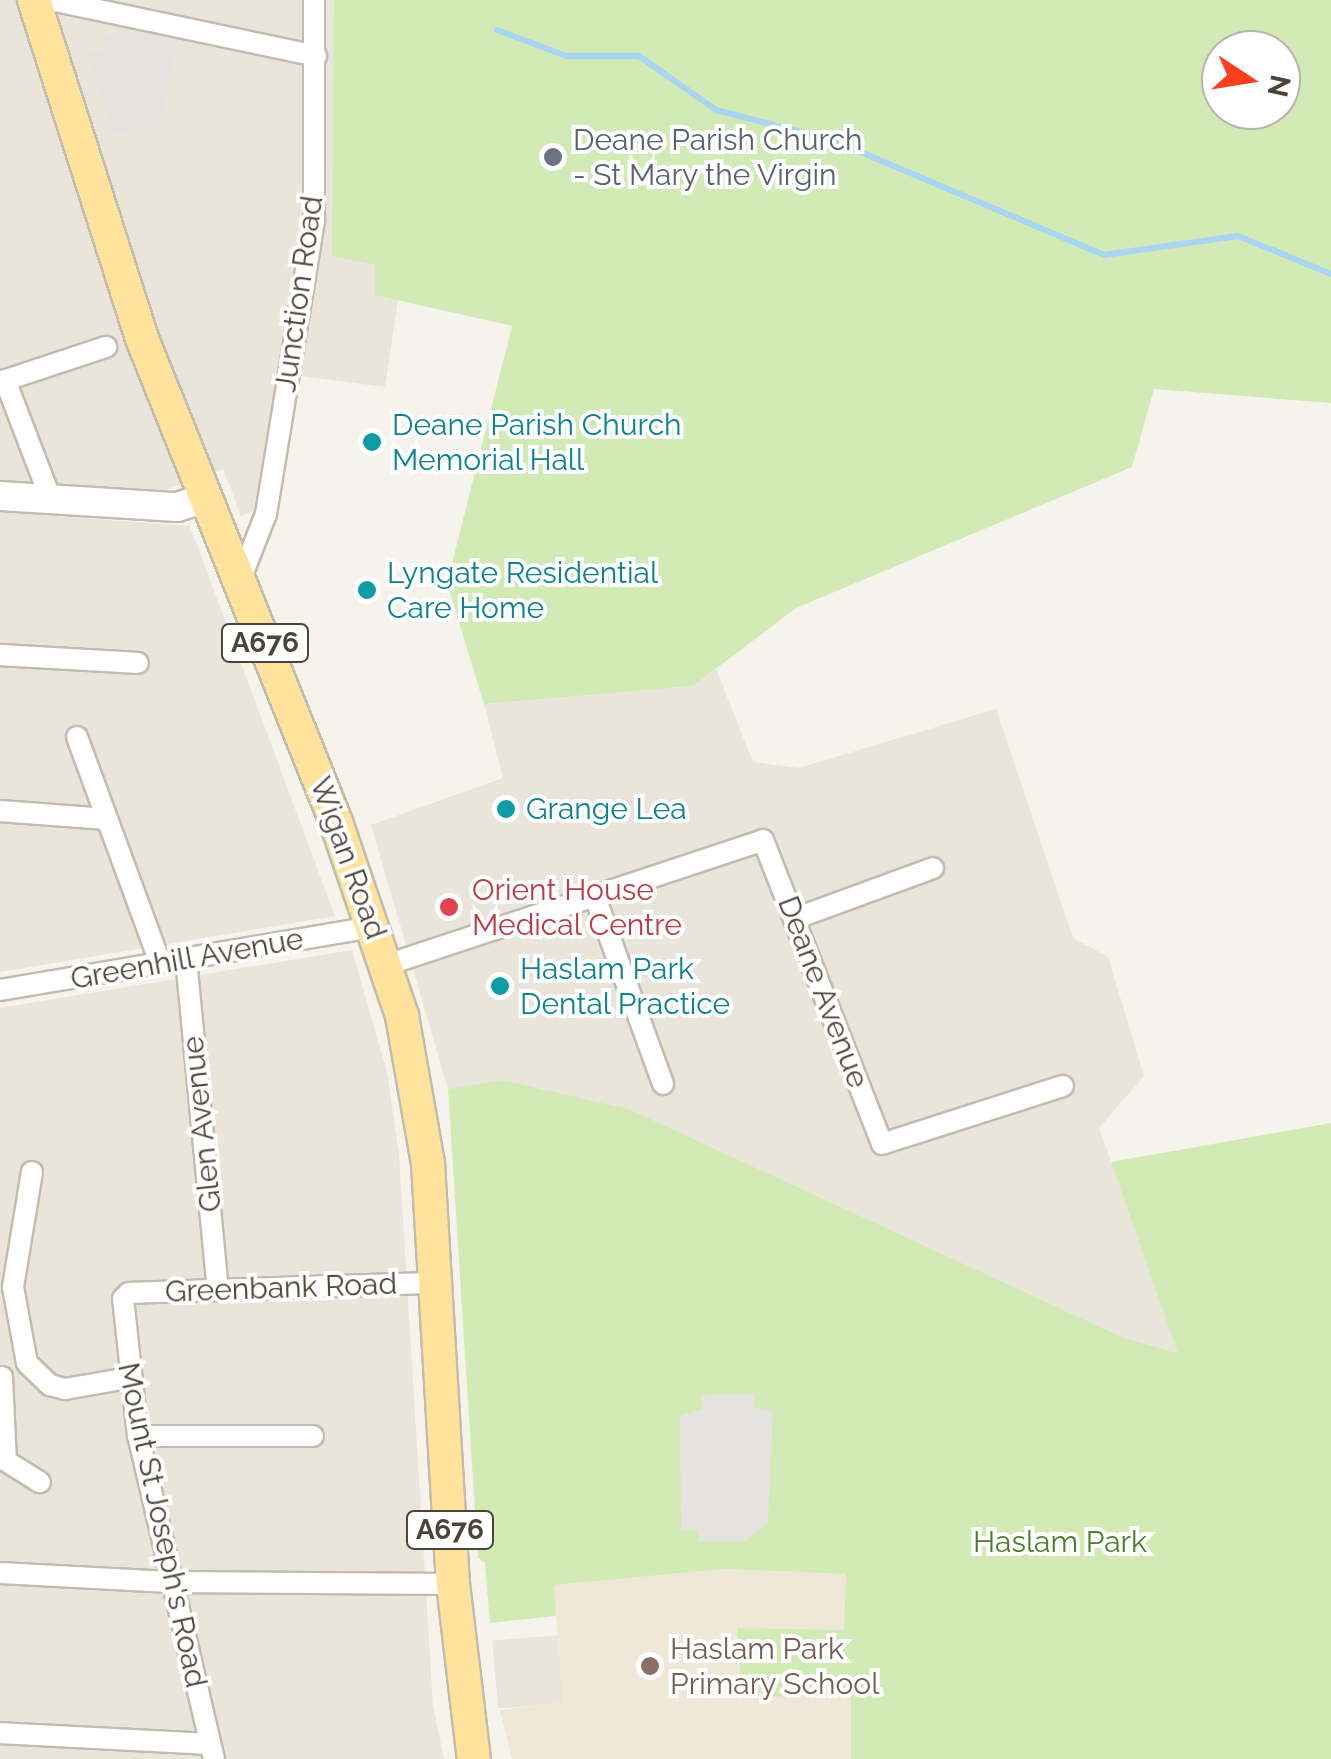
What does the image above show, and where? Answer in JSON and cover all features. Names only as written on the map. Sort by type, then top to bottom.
[{"type":"main road","name":"Wigan Road","points":[[34,0],[142,336],[374,927],[420,1100],[454,1584],[474,1759]]},
{"type":"street","points":[[51,0],[316,56]]},
{"type":"street","name":"Junction Road","points":[[240,580],[266,514],[314,220],[314,0]]},
{"type":"street","points":[[51,500],[2,381],[106,347]]},
{"type":"street","points":[[0,496],[178,507],[206,498]]},
{"type":"street","points":[[0,655],[138,663]]},
{"type":"street","points":[[77,737],[160,964]]},
{"type":"street","points":[[0,811],[107,819]]},
{"type":"street","name":"Deane Avenue","points":[[595,897],[764,840],[882,1144],[1063,1086]]},
{"type":"street","points":[[794,919],[933,868]]},
{"type":"street","points":[[386,965],[595,897],[663,1084]]},
{"type":"street","name":"Greenhill Avenue","points":[[0,990],[374,927]]},
{"type":"street","name":"Glen Avenue","points":[[186,959],[218,1290]]},
{"type":"street","points":[[32,1172],[18,1196],[12,1299],[27,1363],[50,1385],[65,1389],[128,1378]]},
{"type":"street","name":"Greenbank Road","points":[[128,1293],[433,1283]]},
{"type":"street","name":"Mount St Joseph's Road","points":[[128,1293],[120,1318],[138,1436],[212,1751]]},
{"type":"street","points":[[27,1363],[1,1378],[3,1462],[40,1482]]},
{"type":"street","points":[[138,1436],[313,1436]]},
{"type":"street","points":[[0,1573],[170,1582],[454,1584]]},
{"type":"street","points":[[0,1733],[212,1751]]},
{"type":"shaded area","points":[[0,0],[334,0],[337,91],[375,265],[375,294],[398,300],[385,387],[277,373],[256,510],[241,516],[223,469],[166,490],[0,481]]},
{"type":"shaded area","points":[[124,29],[177,39],[158,130],[142,126],[114,135],[89,55],[103,49],[102,37]]},
{"type":"shaded area","points":[[0,512],[190,526],[335,916],[0,972]]},
{"type":"shaded area","points":[[716,669],[753,762],[799,768],[996,709],[1073,938],[1108,957],[1144,1076],[1099,1128],[1179,1353],[1122,1337],[629,1109],[502,1080],[448,1089],[371,825],[503,778],[484,704],[693,686]]},
{"type":"shaded area","points":[[352,950],[387,1072],[399,1155],[433,1706],[444,1759],[0,1759],[0,1008]]},
{"type":"shaded area","points":[[754,1394],[755,1408],[773,1412],[768,1522],[746,1541],[698,1541],[698,1530],[681,1530],[680,1416],[702,1409],[702,1395]]},
{"type":"shaded area","name":"Haslam Park Primary School","points":[[724,1569],[847,1574],[844,1630],[737,1629],[742,1697],[851,1696],[851,1759],[512,1759],[500,1710],[564,1702],[553,1585]]},
{"type":"shaded area","points":[[558,1635],[564,1703],[498,1708],[492,1641]]},
{"type":"green space","points":[[334,0],[1331,0],[1331,403],[1154,389],[1132,467],[796,608],[693,686],[484,704],[447,583],[512,326],[375,295],[375,265],[332,256]]},
{"type":"green space","name":"Haslam Park","points":[[502,1080],[629,1109],[1122,1337],[1178,1353],[1111,1162],[1331,1123],[1331,1759],[851,1759],[851,1696],[742,1697],[737,1628],[844,1630],[846,1574],[724,1569],[554,1585],[556,1616],[490,1623],[485,1563],[478,1558],[448,1089]]},
{"type":"waterway","points":[[497,30],[566,56],[639,56],[716,110],[832,140],[1104,255],[1238,236],[1331,274]]},
{"type":"place","name":"Deane Parish Church - St Mary the Virgin","points":[[553,157]]},
{"type":"place","name":"Deane Parish Church Memorial Hall","points":[[372,442]]},
{"type":"place","name":"Lyngate Residential Care Home","points":[[367,590]]},
{"type":"place","name":"Grange Lea","points":[[506,809]]},
{"type":"place","name":"Orient House Medical Centre","points":[[449,907]]},
{"type":"place","name":"Haslam Park Dental Practice","points":[[500,986]]},
{"type":"place","name":"Haslam Park Primary School","points":[[650,1666]]}]
